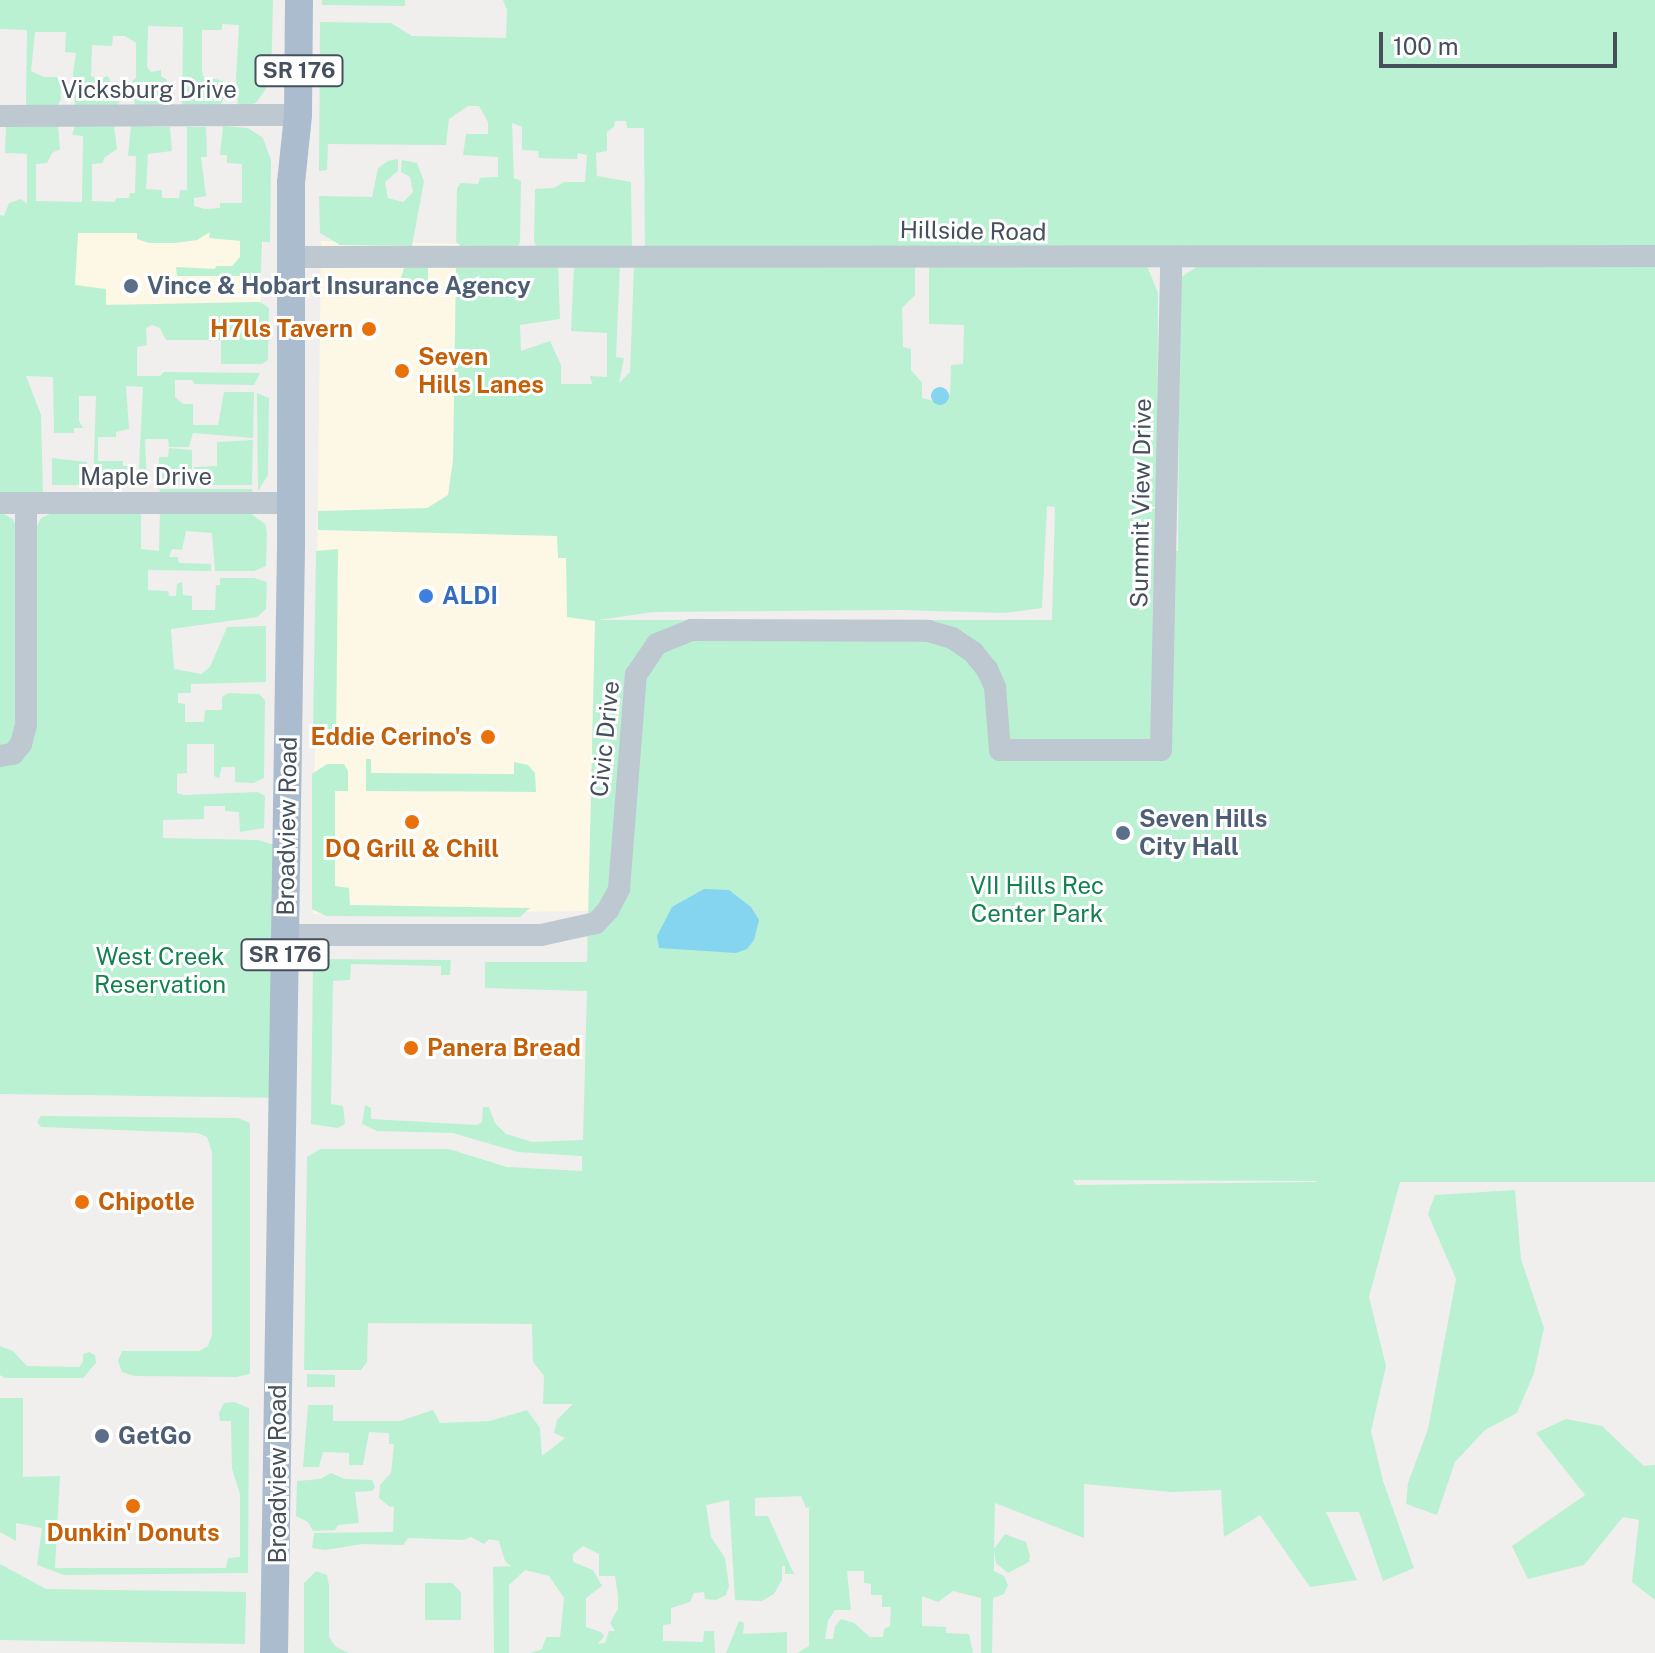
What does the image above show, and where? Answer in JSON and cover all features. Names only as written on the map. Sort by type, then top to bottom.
[{"type":"main road","name":"Broadview Road","points":[[274,1653],[291,503],[291,183],[298,115],[299,0]]},
{"type":"street","name":"Vicksburg Drive","points":[[0,116],[298,115]]},
{"type":"street","name":"Hillside Road","points":[[291,257],[1655,256]]},
{"type":"street","name":"Summit View Drive","points":[[1161,750],[1171,257]]},
{"type":"street","name":"Maple Drive","points":[[0,503],[291,503]]},
{"type":"street","points":[[0,756],[13,754],[21,744],[26,725],[26,504]]},
{"type":"street","name":"Civic Drive","points":[[286,935],[541,935],[596,923],[608,910],[619,889],[636,675],[657,644],[691,630],[902,629],[940,634],[973,652],[987,669],[995,687],[1000,750],[1161,750]]},
{"type":"shaded area","points":[[0,233],[263,233],[261,304],[0,305]]},
{"type":"shaded area","points":[[321,241],[469,244],[597,522],[589,911],[313,914]]},
{"type":"green space","points":[[0,0],[273,0],[271,81],[256,103],[238,107],[239,25],[222,24],[222,30],[202,30],[202,71],[203,76],[223,81],[223,100],[220,106],[182,106],[183,27],[148,26],[147,67],[151,72],[161,70],[161,76],[167,80],[165,106],[135,106],[132,81],[136,78],[136,43],[125,36],[113,36],[112,46],[92,45],[91,76],[98,79],[108,76],[114,89],[121,91],[118,106],[75,106],[73,73],[76,53],[65,52],[66,32],[35,32],[31,71],[44,77],[61,77],[61,99],[57,107],[26,107],[27,30],[0,29]]},
{"type":"green space","points":[[322,0],[405,0],[405,6],[322,5]]},
{"type":"green space","points":[[503,0],[1655,0],[1655,248],[645,247],[644,128],[627,128],[626,121],[615,121],[614,127],[607,132],[607,151],[596,153],[597,176],[631,182],[632,247],[537,248],[534,241],[535,189],[554,188],[564,182],[585,182],[587,155],[578,153],[577,159],[539,158],[538,151],[522,150],[522,127],[512,123],[514,178],[521,181],[518,247],[461,246],[456,242],[457,188],[461,183],[478,184],[480,178],[498,177],[498,157],[463,155],[466,134],[488,134],[488,122],[479,106],[468,106],[449,119],[446,145],[328,144],[327,170],[319,171],[320,22],[391,23],[412,36],[506,38],[507,10]]},
{"type":"green space","points":[[6,126],[58,126],[60,149],[52,153],[47,163],[36,164],[36,201],[82,202],[83,136],[72,135],[75,126],[114,126],[117,149],[104,158],[103,163],[92,164],[92,201],[115,202],[116,198],[129,198],[130,193],[135,193],[136,156],[128,156],[131,126],[170,127],[172,151],[148,154],[146,189],[162,190],[162,198],[179,198],[180,190],[187,190],[187,127],[206,127],[207,157],[201,157],[206,196],[194,198],[194,206],[205,209],[220,208],[220,203],[242,203],[242,164],[227,163],[227,155],[220,155],[223,126],[248,128],[263,138],[271,160],[270,242],[262,242],[261,287],[246,287],[245,276],[177,276],[176,267],[215,269],[216,266],[232,266],[240,257],[240,241],[209,238],[210,232],[197,240],[175,243],[149,243],[137,239],[137,233],[78,233],[75,285],[106,289],[106,305],[260,302],[269,308],[268,360],[262,364],[221,364],[221,340],[166,340],[160,328],[152,325],[146,328],[147,345],[137,347],[137,376],[160,376],[164,372],[260,373],[254,385],[195,384],[192,380],[175,380],[175,397],[183,404],[193,404],[193,425],[218,425],[224,392],[254,392],[253,438],[193,433],[189,447],[169,447],[168,439],[145,439],[147,485],[138,485],[143,387],[126,386],[129,429],[116,432],[116,437],[98,437],[98,461],[123,461],[123,466],[131,466],[131,485],[93,485],[96,396],[79,396],[79,421],[83,428],[74,428],[74,433],[54,433],[53,377],[26,376],[41,415],[43,493],[0,492],[0,215],[4,216],[9,203],[21,199],[27,204],[27,154],[5,153]]},
{"type":"green space","points":[[398,159],[398,171],[385,182],[388,198],[403,202],[413,192],[410,177],[401,172],[402,160],[417,163],[424,181],[412,246],[340,245],[320,233],[319,196],[372,197],[378,168]]},
{"type":"green space","points":[[405,265],[428,265],[428,285],[407,285],[401,278]]},
{"type":"green space","name":"VII Hills Rec Center Park","points":[[558,265],[560,319],[520,325],[521,351],[550,341],[561,365],[561,384],[592,384],[590,376],[607,377],[607,333],[571,331],[574,265],[620,265],[616,357],[624,358],[619,383],[630,372],[634,266],[915,267],[915,295],[902,308],[903,347],[911,349],[911,370],[922,383],[922,398],[941,403],[950,394],[951,365],[963,364],[964,325],[929,324],[929,266],[1147,266],[1158,293],[1157,552],[1178,551],[1180,278],[1198,266],[1655,266],[1655,1182],[1400,1182],[1369,1297],[1386,1366],[1371,1431],[1383,1481],[1414,1568],[1383,1581],[1359,1512],[1326,1512],[1357,1580],[1310,1587],[1260,1515],[1224,1537],[1221,1490],[1171,1492],[1084,1484],[1084,1538],[995,1503],[994,1549],[1005,1534],[1026,1542],[1030,1556],[1029,1562],[1008,1573],[996,1563],[994,1550],[994,1571],[1004,1576],[1008,1585],[1004,1594],[993,1598],[992,1653],[981,1653],[981,1598],[953,1591],[938,1602],[922,1596],[922,1626],[946,1627],[946,1633],[969,1634],[973,1653],[797,1653],[809,1646],[809,1508],[813,1506],[806,1508],[801,1496],[755,1498],[755,1516],[768,1516],[794,1574],[785,1574],[785,1566],[782,1566],[782,1580],[774,1594],[762,1601],[735,1600],[729,1500],[706,1505],[711,1537],[725,1558],[729,1586],[726,1595],[716,1600],[705,1599],[704,1592],[694,1593],[690,1602],[671,1608],[671,1624],[663,1625],[663,1641],[703,1642],[704,1631],[714,1631],[715,1653],[530,1653],[542,1649],[546,1637],[560,1637],[564,1598],[549,1576],[525,1570],[509,1585],[509,1653],[494,1653],[493,1567],[511,1566],[505,1561],[499,1541],[489,1539],[484,1544],[471,1537],[463,1540],[408,1538],[403,1545],[363,1544],[325,1550],[312,1548],[314,1533],[393,1532],[394,1506],[390,1507],[379,1498],[380,1485],[391,1473],[394,1444],[389,1444],[389,1433],[369,1432],[363,1465],[349,1465],[349,1453],[323,1452],[319,1467],[303,1467],[308,1405],[333,1405],[333,1421],[400,1421],[433,1410],[440,1423],[490,1421],[527,1410],[540,1428],[542,1456],[565,1438],[554,1433],[557,1420],[573,1404],[543,1404],[544,1376],[533,1362],[532,1324],[368,1323],[367,1362],[361,1370],[304,1370],[307,1157],[320,1149],[449,1149],[507,1167],[582,1171],[582,1156],[518,1152],[453,1133],[377,1131],[362,1124],[365,1105],[371,1108],[371,1119],[477,1125],[482,1122],[483,1107],[489,1107],[495,1123],[506,1134],[532,1142],[583,1140],[587,991],[485,988],[485,962],[587,962],[595,621],[567,617],[566,558],[558,558],[557,536],[318,530],[318,511],[427,508],[448,495],[453,460],[456,268]],"holes":[[[1047,506],[1055,507],[1052,620],[599,620],[653,612],[901,610],[1004,613],[1042,608]],[[1073,1180],[1317,1182],[1076,1185]],[[583,1546],[599,1554],[599,1576],[615,1576],[618,1609],[610,1623],[615,1631],[609,1631],[605,1643],[598,1644],[604,1636],[601,1632],[586,1627],[586,1598],[602,1586],[593,1570],[573,1562],[573,1554]],[[847,1571],[864,1571],[864,1583],[871,1584],[871,1595],[882,1595],[882,1607],[891,1607],[890,1626],[884,1629],[883,1637],[870,1637],[854,1623],[841,1619],[835,1626],[833,1639],[825,1639],[828,1621],[835,1610],[851,1610]]]},
{"type":"green space","points":[[257,393],[269,398],[268,475],[258,491]]},
{"type":"green space","points":[[253,440],[252,485],[194,485],[194,467],[217,466],[217,442]]},
{"type":"green space","points":[[169,448],[192,450],[192,485],[159,485],[159,457],[168,457]]},
{"type":"green space","points":[[52,458],[87,462],[87,485],[52,485]]},
{"type":"green space","points":[[159,489],[252,489],[253,494],[161,494]]},
{"type":"green space","name":"West Creek Reservation","points":[[160,511],[250,513],[265,524],[267,532],[266,566],[254,571],[215,571],[212,533],[186,531],[182,550],[172,549],[169,557],[178,557],[179,563],[211,564],[211,571],[148,570],[148,590],[168,591],[169,596],[176,596],[177,584],[182,582],[183,595],[192,596],[192,610],[215,610],[216,585],[220,585],[220,578],[254,578],[267,582],[266,609],[257,617],[171,629],[174,669],[201,674],[210,667],[227,627],[266,626],[266,682],[191,684],[191,693],[178,693],[178,703],[185,704],[185,722],[204,722],[205,710],[222,710],[222,697],[229,693],[259,694],[265,700],[264,778],[253,783],[235,782],[235,767],[222,767],[219,778],[214,776],[214,744],[187,744],[187,773],[177,774],[177,793],[184,795],[258,792],[265,796],[264,828],[240,832],[239,812],[225,811],[225,806],[204,806],[204,819],[163,820],[163,838],[258,840],[288,849],[283,1098],[0,1094],[0,766],[18,760],[35,530],[41,518],[50,514],[141,512],[141,549],[159,551]]},
{"type":"green space","points":[[0,512],[13,519],[16,527],[16,729],[10,742],[0,748]]},
{"type":"green space","points":[[338,549],[336,744],[313,732],[316,551]]},
{"type":"green space","points":[[366,759],[371,759],[371,773],[514,774],[514,762],[528,765],[535,773],[536,792],[366,791]]},
{"type":"green space","points":[[327,764],[344,764],[348,771],[348,791],[335,791],[335,886],[349,888],[350,905],[530,908],[520,917],[326,916],[312,909],[312,774]]},
{"type":"green space","points":[[313,959],[451,960],[450,975],[441,975],[441,966],[351,964],[350,980],[333,981],[331,1104],[343,1106],[345,1124],[338,1128],[311,1124]]},
{"type":"green space","points":[[41,1116],[238,1118],[250,1123],[250,1374],[236,1377],[134,1376],[122,1372],[118,1361],[122,1351],[199,1351],[208,1346],[212,1335],[212,1152],[207,1137],[197,1133],[41,1127],[37,1122]]},
{"type":"green space","points":[[1515,1190],[1521,1259],[1544,1328],[1534,1373],[1517,1413],[1485,1430],[1455,1462],[1437,1515],[1406,1504],[1408,1483],[1428,1429],[1456,1279],[1428,1214],[1435,1195]]},
{"type":"green space","points":[[0,1346],[13,1351],[27,1366],[79,1367],[83,1354],[89,1352],[95,1355],[96,1363],[83,1378],[5,1378],[0,1375]]},
{"type":"green space","points":[[307,1374],[335,1375],[335,1387],[307,1387]]},
{"type":"green space","points":[[0,1398],[23,1398],[23,1477],[60,1476],[55,1568],[226,1568],[228,1558],[240,1557],[240,1494],[232,1469],[231,1421],[220,1421],[219,1413],[224,1403],[234,1402],[249,1408],[248,1573],[64,1575],[37,1565],[42,1528],[16,1523],[16,1541],[0,1532]]},
{"type":"green space","points":[[1566,1419],[1602,1426],[1644,1466],[1655,1465],[1655,1600],[1632,1582],[1639,1520],[1623,1517],[1584,1565],[1528,1579],[1512,1546],[1585,1495],[1536,1433]]},
{"type":"green space","points":[[331,1473],[345,1479],[372,1480],[375,1487],[372,1491],[355,1492],[359,1523],[338,1525],[335,1530],[313,1531],[308,1522],[296,1516],[297,1481],[320,1479]]},
{"type":"green space","points":[[0,1564],[46,1589],[246,1592],[245,1644],[0,1640]]},
{"type":"green space","points":[[316,1571],[327,1575],[329,1637],[336,1647],[349,1653],[304,1653],[304,1583]]},
{"type":"green space","points":[[425,1583],[452,1583],[461,1592],[461,1620],[425,1620]]},
{"type":"green space","points":[[739,1621],[744,1623],[743,1634],[787,1632],[787,1653],[726,1653]]},
{"type":"water","points":[[940,387],[949,396],[940,405],[931,396]]},
{"type":"water","points":[[704,889],[729,890],[751,907],[759,920],[754,940],[747,949],[736,953],[659,948],[657,936],[672,907]]},
{"type":"place","name":"Vince & Hobart Insurance Agency","points":[[131,286]]},
{"type":"place","name":"H7lls Tavern","points":[[369,329]]},
{"type":"place","name":"Seven Hills Lanes","points":[[402,371]]},
{"type":"place","name":"ALDI","points":[[426,596]]},
{"type":"place","name":"Eddie Cerino's","points":[[488,737]]},
{"type":"place","name":"DQ Grill & Chill","points":[[412,822]]},
{"type":"place","name":"Seven Hills City Hall","points":[[1123,833]]},
{"type":"place","name":"Panera Bread","points":[[411,1048]]},
{"type":"place","name":"Chipotle","points":[[82,1202]]},
{"type":"place","name":"GetGo","points":[[102,1436]]},
{"type":"place","name":"Dunkin' Donuts","points":[[133,1506]]}]
